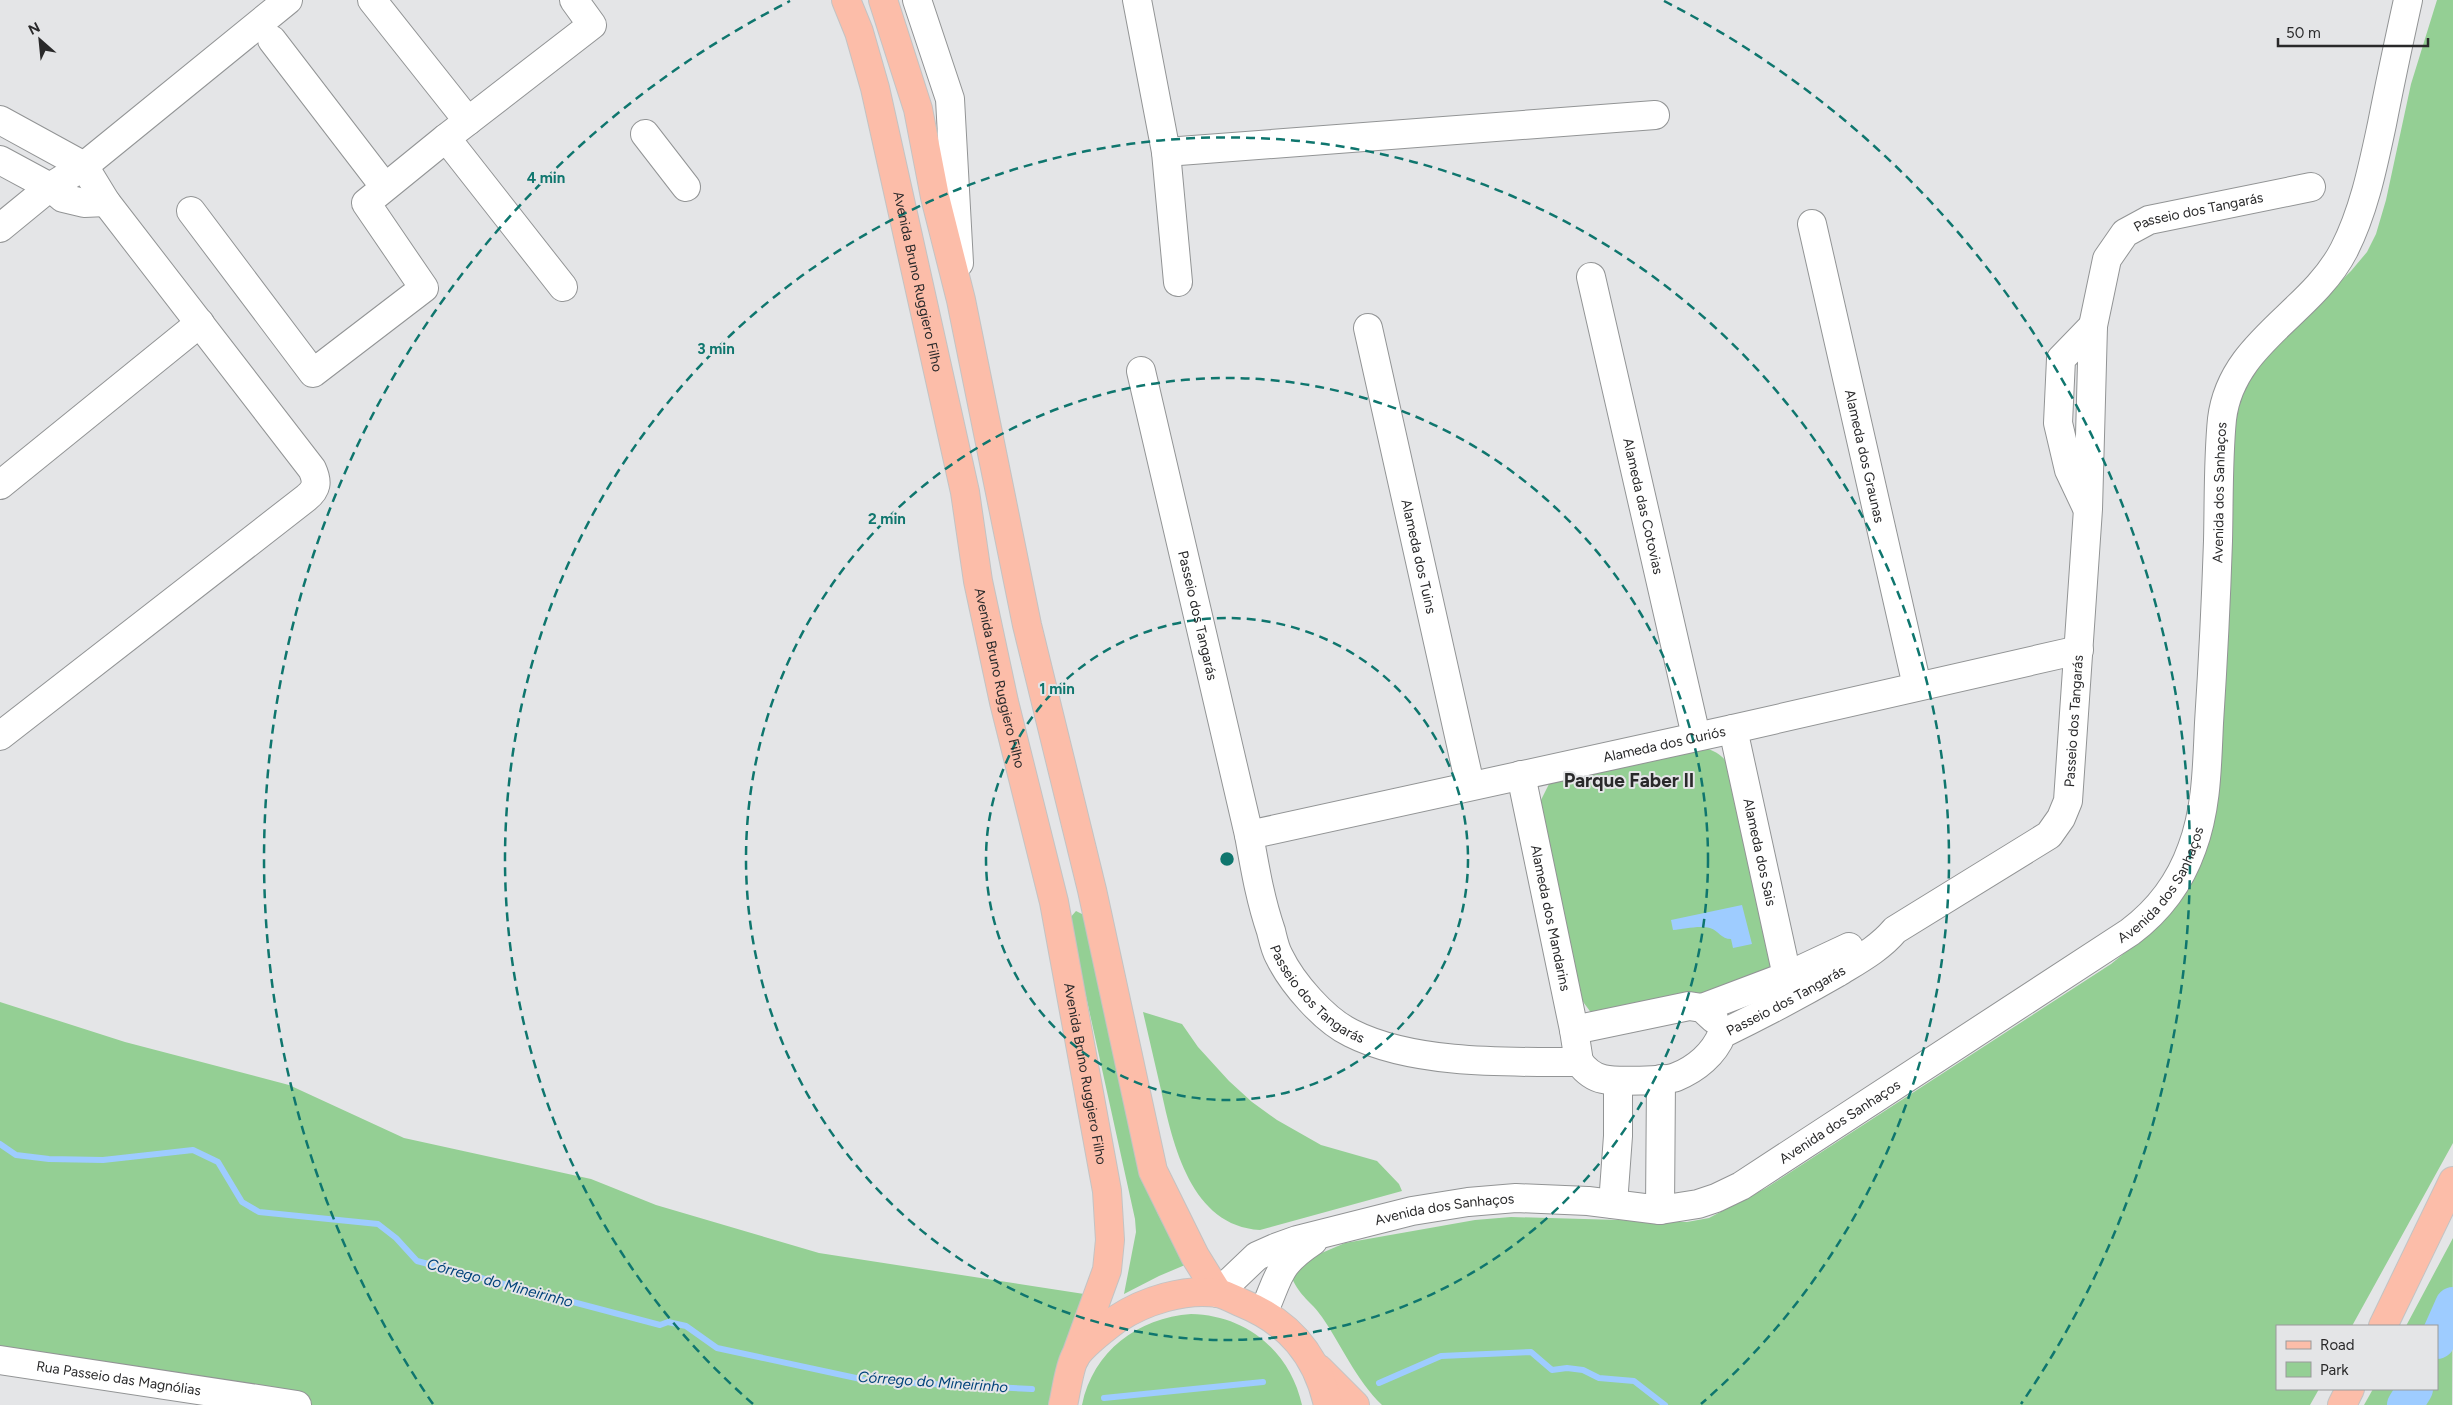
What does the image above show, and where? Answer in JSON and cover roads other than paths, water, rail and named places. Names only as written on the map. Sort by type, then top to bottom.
[{"type":"main road","name":"Avenida Bruno Ruggiero Filho","points":[[846,0],[859,32],[875,88],[965,492],[978,580],[1004,702],[1054,902],[1109,1216],[1110,1240],[1107,1270],[1075,1358],[1063,1405]]},
{"type":"main road","points":[[883,0],[918,109],[935,197],[960,300],[1027,625],[1092,890],[1153,1171],[1195,1256],[1218,1293]]},
{"type":"main road","points":[[1054,902],[1092,890]]},
{"type":"main road","points":[[2383,1325],[2453,1181]]},
{"type":"main road","points":[[1075,1358],[1106,1327],[1133,1308],[1164,1297],[1218,1293],[1264,1312],[1293,1334],[1315,1365],[1355,1405]]},
{"type":"main road","points":[[1315,1365],[1324,1386],[1328,1405]]},
{"type":"main road","points":[[2342,1405],[2350,1390]]},
{"type":"street","points":[[0,228],[50,187],[84,166],[288,0]]},
{"type":"street","points":[[372,0],[468,121]]},
{"type":"street","points":[[191,211],[313,373],[424,288],[366,203],[384,186],[592,25],[574,0]]},
{"type":"street","points":[[918,0],[950,99],[960,300]]},
{"type":"street","points":[[1137,0],[1166,152],[1178,282]]},
{"type":"street","name":"Avenida dos Sanhaços","points":[[1218,1293],[1257,1256],[1297,1240],[1412,1211],[1468,1202],[1516,1198],[1613,1204],[1660,1210],[1716,1198],[1740,1186],[2145,921],[2173,888],[2192,848],[2205,793],[2216,614],[2222,416],[2241,365],[2254,349],[2307,300],[2330,271],[2351,234],[2372,169],[2408,0]]},
{"type":"street","points":[[272,40],[384,186]]},
{"type":"street","points":[[1166,152],[1655,115]]},
{"type":"street","points":[[0,120],[84,166],[106,202],[312,469],[317,480],[316,487],[306,498],[0,736]]},
{"type":"street","points":[[645,134],[686,187]]},
{"type":"street","points":[[446,138],[563,287]]},
{"type":"street","points":[[0,160],[50,187],[64,198],[84,203],[106,202]]},
{"type":"street","name":"Passeio dos Tangarás","points":[[1141,371],[1249,835],[1260,899],[1279,956],[1311,1002],[1350,1033],[1383,1046],[1427,1055],[1510,1062],[1579,1062],[1586,1070],[1602,1079],[1618,1081],[1674,1078],[1704,1061],[1717,1047],[1722,1034],[1792,999],[1841,970],[1884,943],[1895,930],[2049,835],[2061,818],[2068,801],[2088,510],[2069,470],[2058,423],[2061,359],[2093,326],[2107,259],[2117,241],[2135,226],[2149,220],[2312,187]]},
{"type":"street","name":"Alameda dos Graunas","points":[[1812,224],[1917,686]]},
{"type":"street","name":"Alameda das Cotovias","points":[[1590,277],[1696,736]]},
{"type":"street","points":[[0,485],[200,323]]},
{"type":"street","name":"Alameda dos Tuins","points":[[1368,328],[1470,785]]},
{"type":"street","name":"Alameda dos Curiós","points":[[1249,835],[1470,785],[1733,729],[2079,650]]},
{"type":"street","name":"Alameda dos Sais","points":[[1733,729],[1787,976]]},
{"type":"street","name":"Alameda dos Mandarins","points":[[1521,775],[1579,1062]]},
{"type":"street","name":"Passeio dos Tangarás","points":[[1574,1030],[1689,1006],[1702,1008],[1787,976],[1882,932],[1895,930]]},
{"type":"street","points":[[1702,1008],[1713,1017],[1722,1034]]},
{"type":"street","points":[[1660,1210],[1661,1079]]},
{"type":"street","points":[[1613,1204],[1618,1136],[1618,1081]]},
{"type":"street","name":"Avenida dos Sanhaços","points":[[1264,1312],[1274,1282],[1287,1261],[1322,1234]]},
{"type":"street","name":"Rua Passeio das Magnólias","points":[[0,1360],[297,1405]]},
{"type":"water","points":[[1742,905],[1752,944],[1733,948],[1731,939],[1725,938],[1713,929],[1706,927],[1673,930],[1671,920]]},
{"type":"waterway","name":"Córrego do Mineirinho","points":[[0,1144],[16,1155],[49,1159],[103,1160],[193,1150],[218,1162],[242,1202],[259,1212],[378,1224],[396,1238],[417,1261],[660,1325],[668,1322],[686,1326],[717,1348],[870,1381],[1032,1389]]},
{"type":"waterway","points":[[2438,1339],[2453,1305]]},
{"type":"waterway","name":"Córrego do Mineirinho","points":[[1379,1383],[1441,1356],[1531,1352],[1552,1370],[1567,1368],[1583,1370],[1599,1378],[1634,1381],[1665,1405]]},
{"type":"waterway","name":"Córrego do Mineirinho","points":[[1104,1398],[1263,1382]]},
{"type":"waterway","points":[[2405,1405],[2414,1390]]},
{"type":"district","name":"Parque Faber II","points":[[1629,780]]}]
